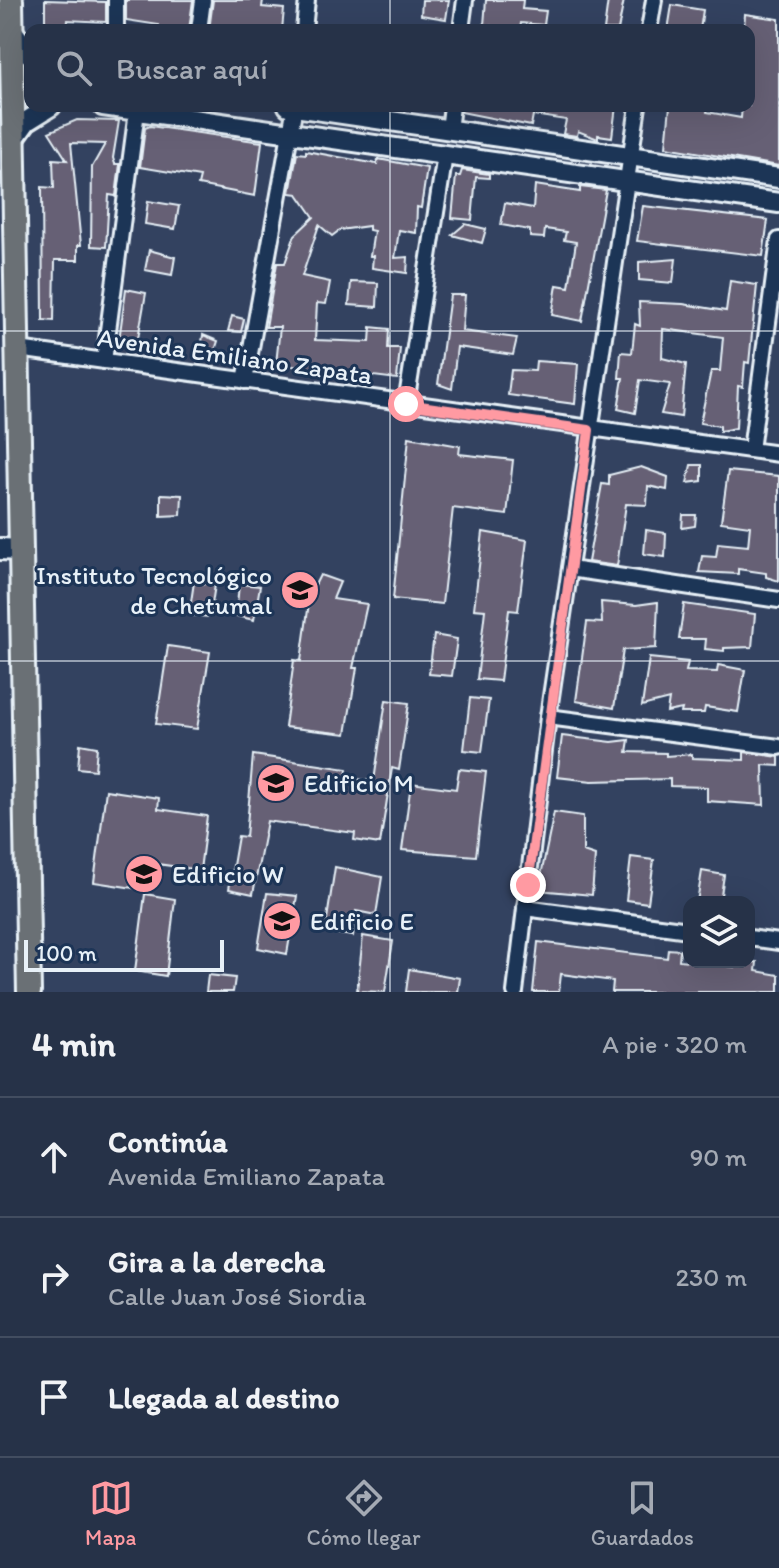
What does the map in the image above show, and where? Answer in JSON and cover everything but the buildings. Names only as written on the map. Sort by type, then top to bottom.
[{"type":"main road","points":[[11,0],[14,139],[8,234],[18,349],[9,404],[10,549],[29,992]]},
{"type":"street","points":[[116,0],[116,24]]},
{"type":"street","points":[[200,24],[203,0]]},
{"type":"street","points":[[305,24],[307,0]]},
{"type":"street","points":[[462,24],[465,0]]},
{"type":"street","points":[[650,24],[654,0]]},
{"type":"street","points":[[12,29],[24,46]]},
{"type":"street","points":[[14,139],[27,121],[41,112]]},
{"type":"street","points":[[104,361],[137,112]]},
{"type":"street","points":[[144,112],[779,203]]},
{"type":"street","points":[[245,381],[293,112]]},
{"type":"street","points":[[334,112],[779,178]]},
{"type":"street","points":[[449,130],[451,112]]},
{"type":"street","points":[[515,992],[548,717],[637,112]]},
{"type":"street","points":[[406,404],[445,155]]},
{"type":"street","points":[[751,450],[779,240]]},
{"type":"street","name":"Avenida Emiliano Zapata","points":[[18,349],[779,454]]},
{"type":"street","points":[[570,569],[779,600]]},
{"type":"street","points":[[548,717],[779,747]]},
{"type":"street","points":[[525,908],[683,929]]},
{"type":"street","points":[[755,939],[779,942]]},
{"type":"place","name":"Instituto Tecnológico de Chetumal","points":[[300,590]]},
{"type":"place","name":"Edificio M","points":[[276,783]]},
{"type":"place","name":"Edificio W","points":[[144,874]]},
{"type":"place","name":"Edificio E","points":[[282,921]]},
{"type":"route","points":[[406,404],[589,430],[548,717],[528,885]]}]
